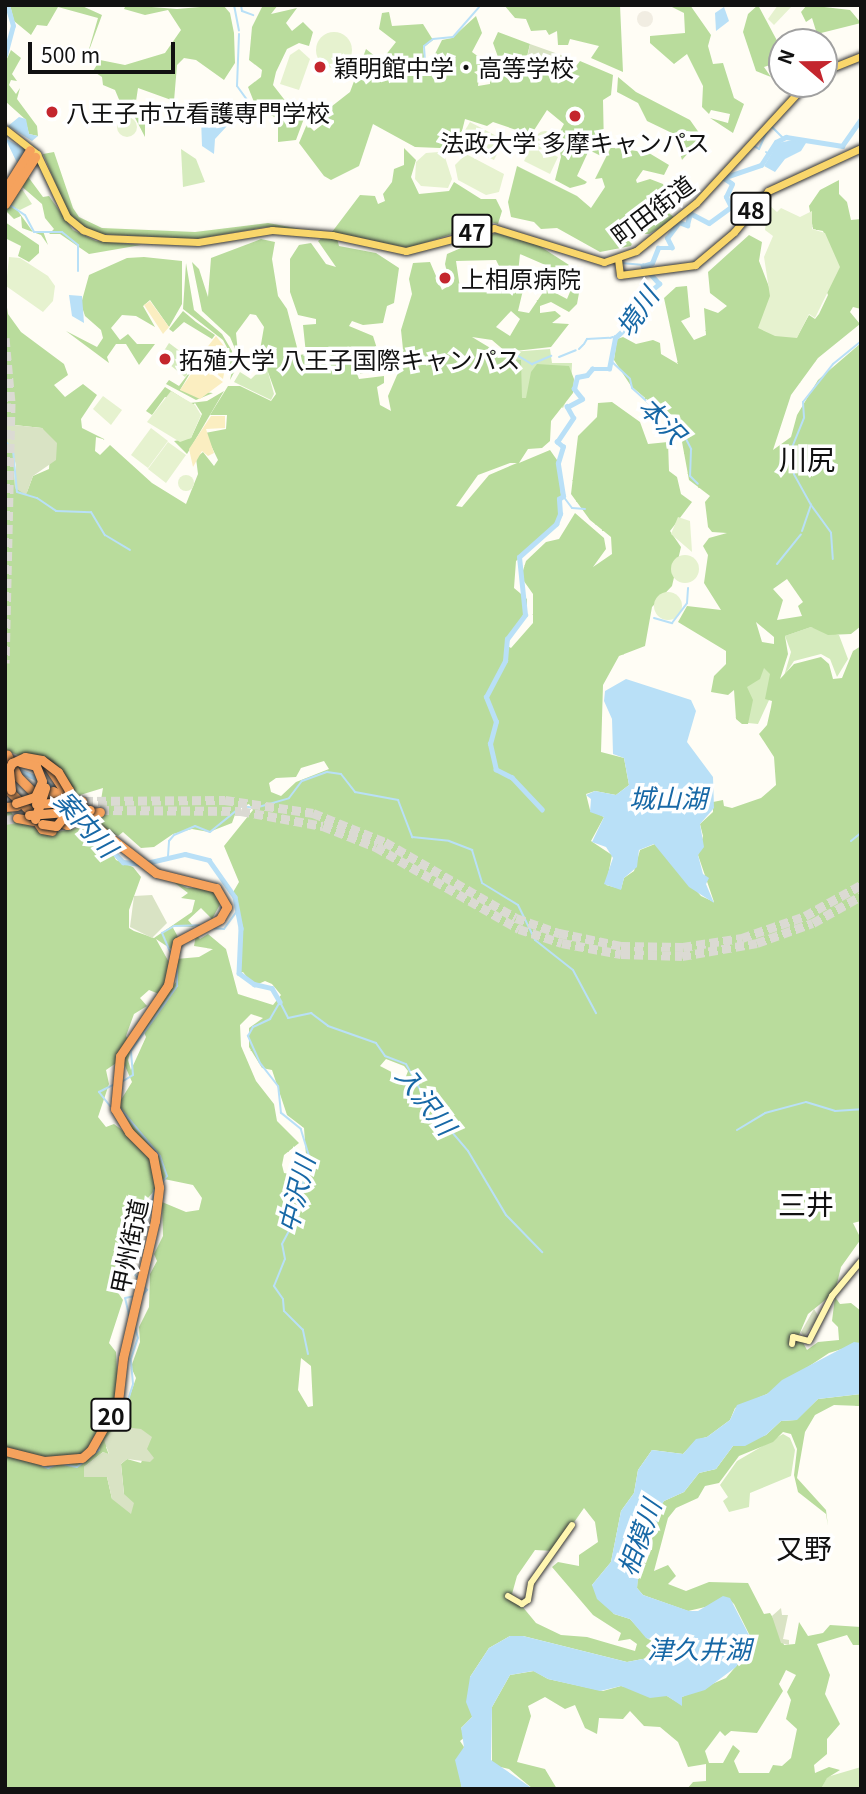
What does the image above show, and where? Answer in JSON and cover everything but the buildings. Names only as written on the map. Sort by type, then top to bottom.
[{"type":"highway","points":[[5,190],[32,155]]},
{"type":"highway","points":[[5,204],[32,155]]},
{"type":"highway","points":[[8,776],[16,761],[31,760],[50,768],[65,795],[83,800],[17,811]]},
{"type":"highway","points":[[8,776],[10,770],[31,760],[58,772],[70,797],[61,823],[39,818]]},
{"type":"highway","points":[[17,811],[35,797],[41,786],[41,773],[31,760]]},
{"type":"highway","points":[[31,760],[40,766],[47,779],[39,818]]},
{"type":"highway","points":[[8,776],[39,818],[42,829],[52,831],[87,821]]},
{"type":"highway","name":"20","points":[[8,776],[32,793]]},
{"type":"highway","name":"20","points":[[8,776],[39,798],[87,821],[96,820],[82,805],[58,796]]},
{"type":"highway","name":"甲州街道","points":[[5,1451],[39,1461],[75,1460],[91,1450],[120,1399],[131,1320],[159,1184],[153,1156],[129,1132],[115,1107],[115,1084],[123,1050],[169,982],[173,956],[181,938],[208,926],[226,910],[219,890],[145,865],[58,796],[32,793]]},
{"type":"highway","name":"甲州街道","points":[[32,793],[87,821]]},
{"type":"highway","points":[[5,806],[67,828],[87,821]]},
{"type":"highway","points":[[39,818],[87,821]]},
{"type":"main road","points":[[838,65],[861,56]]},
{"type":"main road","name":"町田街道","points":[[5,129],[32,155],[58,210],[84,234],[109,241],[210,242],[241,235],[281,231],[318,233],[406,251],[477,230],[499,228],[591,261],[618,259],[638,249],[700,200],[793,98]]},
{"type":"main road","name":"町田街道","points":[[5,129],[37,154],[59,206],[83,230],[109,238],[210,242]]},
{"type":"main road","name":"48","points":[[618,259],[620,275],[698,264],[734,232],[769,190],[861,148]]},
{"type":"main road","points":[[792,1344],[793,1337],[809,1341],[831,1299],[861,1261]]},
{"type":"main road","points":[[508,1596],[522,1604],[528,1600],[531,1583],[572,1525]]},
{"type":"green space","points":[[10,5],[80,5],[102,15],[87,56],[98,18],[58,7],[47,26],[37,25],[31,35],[14,21]]},
{"type":"green space","points":[[126,5],[177,9],[223,5],[230,13],[234,33],[235,63],[224,80],[196,60],[184,58],[177,65],[174,101],[138,88],[135,108],[145,124],[145,137],[132,112],[123,109],[115,90],[103,85],[102,77],[93,71],[100,60],[125,65],[165,53],[181,30],[168,10],[145,15],[124,9]]},
{"type":"green space","points":[[278,5],[271,14],[297,8],[286,23],[292,31],[303,22],[313,32],[309,46],[299,43],[287,49],[276,72],[273,85],[287,103],[284,112],[297,116],[306,113],[296,140],[278,142],[278,119],[256,107],[248,87],[261,77],[262,70],[249,60],[252,27],[262,7]]},
{"type":"green space","points":[[504,5],[620,5],[623,72],[591,58],[599,46],[570,39],[568,45],[558,45],[557,31],[549,35],[546,30],[531,31],[526,19],[515,18]]},
{"type":"green space","points":[[668,5],[690,5],[711,35],[708,46],[713,64],[723,63],[734,98],[744,104],[733,133],[710,118],[728,123],[730,114],[711,110],[709,114],[702,107],[703,86],[687,54],[674,64],[650,43],[650,36],[685,33],[684,13]]},
{"type":"green space","points":[[758,5],[770,28],[768,28],[768,66],[764,67],[768,76],[756,71],[743,32],[748,14]]},
{"type":"green space","points":[[778,5],[793,5],[774,25],[768,19]]},
{"type":"green space","points":[[807,5],[850,10],[861,23],[838,29],[815,28],[812,18],[806,22],[801,12]]},
{"type":"green space","points":[[389,12],[392,26],[423,24],[433,40],[423,48],[425,63],[432,60],[442,40],[452,38],[476,16],[482,33],[472,52],[483,60],[480,70],[474,72],[479,76],[478,86],[490,84],[490,62],[498,57],[493,43],[498,32],[530,44],[525,65],[539,75],[554,69],[566,79],[580,61],[613,75],[611,95],[603,100],[604,148],[601,156],[589,150],[577,176],[587,182],[570,188],[555,180],[561,157],[557,137],[564,124],[547,110],[531,135],[493,122],[487,126],[465,119],[462,131],[440,148],[415,147],[373,124],[359,166],[331,180],[324,176],[299,143],[307,124],[314,131],[327,121],[327,110],[350,92],[366,49],[381,61],[396,42],[379,29],[382,13]]},
{"type":"green space","points":[[334,32],[347,37],[352,50],[347,63],[334,68],[321,63],[316,50],[321,37]]},
{"type":"green space","points":[[530,44],[575,60],[566,79],[562,72],[552,69],[539,73],[526,64]]},
{"type":"green space","points":[[299,49],[310,59],[299,90],[280,84],[290,55]]},
{"type":"green space","points":[[11,50],[21,58],[12,74],[17,81],[11,80],[9,85],[16,94],[20,88],[17,99],[37,126],[38,136],[29,134],[25,119],[5,101],[5,63]]},
{"type":"green space","points":[[618,77],[636,92],[690,120],[702,137],[682,160],[674,134],[647,121],[638,103],[617,92]]},
{"type":"green space","points":[[127,117],[134,120],[137,127],[134,134],[127,137],[120,134],[117,127],[120,120]]},
{"type":"green space","points":[[470,122],[504,140],[494,160],[458,142]]},
{"type":"green space","points":[[545,131],[552,134],[555,141],[552,148],[545,151],[538,148],[535,141],[538,134]]},
{"type":"green space","points":[[532,144],[558,157],[550,174],[524,161]]},
{"type":"green space","points":[[611,147],[649,153],[669,165],[664,175],[643,170],[636,180],[637,183],[650,179],[663,184],[667,195],[662,208],[674,217],[669,223],[649,234],[636,234],[631,246],[600,252],[557,228],[541,229],[534,222],[511,217],[508,202],[517,166],[577,196],[591,208],[605,187],[602,178],[595,179]]},
{"type":"green space","points":[[404,148],[416,160],[411,177],[419,194],[449,191],[454,182],[481,199],[496,199],[502,211],[498,224],[490,222],[408,248],[332,232],[360,195],[375,196],[378,204],[385,201],[383,194],[392,182],[394,169],[404,165]]},
{"type":"green space","points":[[181,149],[196,159],[205,182],[183,187]]},
{"type":"green space","points":[[54,152],[73,208],[79,217],[102,228],[195,232],[268,223],[301,229],[266,227],[196,239],[99,234],[71,220],[43,154]]},
{"type":"green space","points":[[426,153],[444,154],[452,179],[448,188],[421,186],[415,179],[416,162]]},
{"type":"green space","points":[[466,154],[504,174],[499,192],[486,195],[458,180],[455,165]]},
{"type":"green space","points":[[26,174],[43,197],[49,196],[73,230],[96,241],[141,245],[89,254],[60,234],[49,234],[54,229],[45,218],[42,204],[20,185]]},
{"type":"green space","points":[[839,180],[839,194],[847,202],[851,220],[861,219],[861,309],[853,307],[850,312],[860,324],[818,358],[791,395],[773,450],[791,437],[797,415],[818,380],[861,343],[861,626],[851,634],[828,635],[811,627],[785,636],[788,654],[780,679],[794,664],[821,657],[829,664],[833,679],[842,678],[853,651],[861,646],[861,1221],[853,1223],[861,1239],[841,1267],[835,1292],[808,1314],[799,1335],[807,1350],[818,1342],[839,1340],[838,1327],[832,1321],[835,1297],[840,1304],[851,1303],[861,1311],[861,1343],[829,1353],[767,1394],[735,1408],[730,1420],[707,1437],[696,1440],[683,1454],[652,1450],[638,1470],[634,1493],[621,1511],[611,1562],[592,1585],[614,1614],[630,1619],[648,1639],[658,1642],[658,1656],[627,1662],[523,1636],[510,1636],[489,1648],[470,1677],[472,1717],[461,1728],[465,1737],[460,1741],[464,1747],[459,1770],[462,1789],[5,1789],[5,811],[11,811],[16,821],[52,833],[87,826],[105,838],[116,860],[133,867],[141,877],[129,910],[129,928],[134,931],[154,938],[192,912],[195,900],[181,898],[188,893],[171,880],[187,888],[211,888],[222,901],[212,919],[201,908],[188,920],[194,927],[172,926],[178,937],[171,949],[156,939],[170,964],[169,974],[159,994],[149,990],[140,998],[147,1006],[134,1014],[126,1036],[132,1046],[128,1060],[131,1070],[146,1037],[142,1028],[176,982],[176,959],[199,957],[213,949],[194,946],[196,935],[200,939],[208,934],[226,949],[238,994],[273,1005],[281,995],[272,984],[265,981],[254,986],[243,972],[237,974],[243,927],[232,894],[239,882],[224,846],[253,810],[249,804],[237,809],[232,823],[209,832],[192,829],[173,834],[154,847],[141,848],[123,832],[118,836],[97,824],[103,788],[77,796],[60,772],[5,750],[5,443],[13,451],[15,488],[27,492],[33,476],[49,469],[51,442],[42,428],[5,424],[5,295],[8,314],[21,332],[64,364],[68,375],[54,385],[65,397],[83,384],[97,395],[81,419],[82,428],[106,440],[96,437],[95,451],[100,455],[110,445],[152,483],[186,504],[198,474],[196,458],[203,452],[214,466],[218,460],[205,433],[226,429],[227,415],[210,415],[228,386],[240,386],[271,401],[276,394],[260,350],[264,327],[256,315],[250,314],[236,333],[239,363],[230,380],[236,351],[230,337],[202,311],[192,262],[199,269],[208,297],[211,258],[261,239],[275,242],[272,259],[278,296],[287,309],[299,355],[306,354],[303,325],[316,324],[316,319],[298,315],[290,292],[290,259],[299,245],[311,243],[326,264],[336,267],[318,241],[326,235],[337,238],[339,246],[376,253],[399,268],[394,303],[387,306],[383,323],[363,325],[352,321],[349,326],[373,336],[380,358],[386,358],[384,370],[357,374],[359,379],[384,376],[384,383],[377,387],[380,405],[391,411],[388,396],[404,359],[401,330],[412,294],[409,279],[413,263],[430,262],[442,290],[450,285],[445,264],[447,254],[496,233],[538,245],[580,272],[576,282],[558,271],[547,277],[550,267],[520,254],[517,283],[523,290],[518,311],[529,313],[546,288],[567,299],[572,287],[579,293],[577,304],[569,312],[551,302],[540,306],[540,313],[555,311],[561,316],[552,323],[569,324],[551,347],[506,352],[492,340],[472,337],[507,358],[521,360],[522,398],[526,398],[531,372],[537,364],[569,366],[574,379],[573,393],[551,421],[550,441],[542,448],[528,449],[519,463],[550,450],[557,460],[562,503],[555,528],[516,561],[514,588],[527,599],[527,608],[506,645],[511,648],[533,623],[533,594],[521,577],[526,561],[546,542],[559,539],[575,513],[604,538],[606,549],[593,567],[612,554],[611,537],[590,520],[571,494],[578,436],[597,417],[598,403],[612,402],[640,422],[648,444],[668,442],[669,471],[677,477],[681,494],[692,502],[670,531],[681,547],[672,586],[652,607],[645,646],[619,656],[603,685],[601,752],[624,758],[629,785],[616,795],[595,791],[586,794],[590,810],[604,817],[591,841],[612,855],[606,885],[621,889],[624,878],[634,871],[640,850],[655,844],[701,896],[714,902],[698,855],[703,836],[700,824],[713,812],[713,802],[723,800],[724,806],[732,808],[761,798],[776,785],[774,757],[759,734],[767,725],[771,707],[772,701],[765,699],[770,674],[764,668],[760,679],[747,687],[753,700],[748,724],[742,724],[736,719],[734,690],[728,695],[711,692],[714,676],[726,664],[726,651],[678,622],[687,606],[721,610],[704,583],[708,555],[703,546],[709,538],[727,533],[712,532],[708,527],[705,502],[710,496],[689,480],[680,431],[666,424],[657,408],[631,386],[614,360],[617,339],[623,337],[636,344],[653,340],[660,343],[661,354],[678,364],[664,298],[676,287],[687,286],[690,317],[681,321],[694,340],[706,335],[704,308],[718,313],[727,306],[710,293],[708,272],[749,235],[762,242],[759,261],[787,333],[797,337],[809,315],[815,319],[819,314],[828,295],[825,287],[837,267],[823,231],[813,229],[809,206],[820,190]],"holes":[[[496,260],[501,270],[498,287],[460,288],[456,261]],[[511,311],[520,319],[510,336],[496,327]],[[517,463],[489,475],[462,507],[456,506],[478,475]],[[787,579],[803,602],[798,606],[802,616],[777,620],[783,600],[773,589]],[[756,622],[774,637],[774,644],[762,642]],[[324,761],[329,769],[296,782],[281,796],[271,792],[269,783],[276,778],[296,777],[301,768]],[[251,1014],[263,1018],[249,1028],[249,1047],[262,1068],[272,1070],[287,1115],[304,1128],[306,1155],[296,1175],[284,1173],[282,1165],[284,1155],[299,1143],[277,1121],[274,1104],[256,1081],[241,1046],[240,1025]],[[122,1059],[132,1082],[119,1103],[126,1133],[114,1124],[106,1127],[98,1117],[109,1084],[106,1070]],[[386,1059],[404,1066],[408,1071],[405,1079],[380,1066]],[[164,1179],[193,1185],[202,1198],[199,1210],[186,1212],[162,1202],[163,1236],[154,1254],[157,1261],[150,1274],[149,1307],[139,1327],[140,1342],[131,1367],[136,1378],[125,1410],[119,1407],[116,1352],[109,1343],[123,1300],[112,1284],[115,1268],[122,1258],[134,1258],[138,1241],[130,1232],[137,1211]],[[301,1358],[311,1366],[313,1406],[308,1407],[298,1390]],[[132,1428],[151,1437],[141,1463],[127,1459],[121,1464],[124,1494],[112,1499],[107,1477],[84,1477],[84,1467],[103,1452],[109,1455],[106,1447]],[[584,1508],[595,1522],[598,1542],[579,1555],[579,1566],[558,1562],[552,1567],[593,1615],[621,1633],[618,1641],[630,1639],[637,1644],[635,1651],[587,1637],[561,1635],[536,1623],[512,1594],[517,1576],[535,1550],[554,1551]]]},
{"type":"green space","points":[[17,189],[23,190],[32,204],[20,210],[8,205]]},
{"type":"green space","points":[[762,199],[777,212],[781,208],[800,217],[812,211],[812,229],[825,233],[840,267],[815,318],[809,314],[797,338],[775,336],[758,328],[770,296],[764,257],[773,236],[765,230],[766,222],[751,215]]},
{"type":"green space","points":[[7,206],[15,207],[33,232],[43,231],[48,245],[41,235],[22,228],[21,216],[14,219],[5,210]]},
{"type":"green space","points":[[5,222],[39,245],[39,253],[29,262],[18,256],[21,246],[5,238]]},
{"type":"green space","points":[[9,257],[20,258],[48,276],[55,286],[53,301],[43,312],[6,286]]},
{"type":"green space","points":[[127,258],[182,261],[182,304],[169,327],[150,300],[143,306],[155,327],[136,316],[122,315],[111,328],[120,340],[128,334],[137,344],[155,344],[139,365],[126,344],[116,344],[107,357],[109,363],[66,331],[97,347],[103,338],[101,330],[85,316],[81,304],[89,275]]},
{"type":"green space","points":[[186,263],[194,310],[222,334],[232,351],[233,362],[229,372],[231,355],[223,340],[183,309]]},
{"type":"green space","points":[[183,311],[215,335],[212,339],[184,322],[173,332],[169,329]]},
{"type":"green space","points":[[169,343],[197,364],[185,377],[160,357]]},
{"type":"green space","points":[[504,348],[511,352],[550,349],[552,363],[572,363],[571,390],[563,408],[553,402],[530,417],[501,354]]},
{"type":"green space","points":[[195,365],[180,390],[213,393],[196,400],[166,384],[169,380],[179,386]]},
{"type":"green space","points":[[266,365],[274,394],[271,400],[234,382],[240,372],[251,379]]},
{"type":"green space","points":[[165,387],[190,403],[207,401],[224,391],[187,454],[174,441],[191,438],[202,414],[195,403],[193,405],[165,397],[152,415],[146,411]]},
{"type":"green space","points":[[171,391],[195,405],[201,415],[191,438],[180,442],[147,422]]},
{"type":"green space","points":[[103,396],[122,410],[111,425],[93,409]]},
{"type":"green space","points":[[5,424],[42,428],[57,443],[56,460],[33,476],[26,495],[15,488],[16,465],[11,447],[5,443]]},
{"type":"green space","points":[[151,428],[168,441],[148,468],[131,455]]},
{"type":"green space","points":[[168,442],[186,455],[166,483],[148,469]]},
{"type":"green space","points":[[183,475],[189,475],[194,483],[192,489],[183,491],[178,486],[178,480]]},
{"type":"green space","points":[[678,517],[690,521],[692,552],[671,534]]},
{"type":"green space","points":[[685,555],[695,559],[699,569],[695,579],[685,583],[675,579],[671,569],[675,559]]},
{"type":"green space","points":[[668,592],[678,596],[682,606],[678,616],[668,620],[658,616],[654,606],[658,596]]},
{"type":"green space","points":[[811,627],[839,635],[848,659],[837,677],[830,659],[821,654],[794,661],[784,676],[791,652],[785,636]]},
{"type":"green space","points":[[772,650],[770,698],[758,724],[748,723],[746,686]]},
{"type":"green space","points":[[152,895],[167,923],[152,938],[130,927],[134,896]]},
{"type":"green space","points":[[814,1309],[819,1317],[804,1337],[801,1332]]},
{"type":"green space","points":[[861,1394],[861,1406],[834,1405],[815,1415],[805,1432],[797,1478],[826,1510],[828,1526],[826,1514],[798,1492],[794,1475],[797,1449],[791,1434],[783,1432],[773,1442],[739,1456],[719,1483],[705,1486],[698,1498],[676,1508],[668,1518],[654,1571],[668,1565],[676,1576],[668,1584],[686,1591],[709,1582],[748,1583],[764,1614],[770,1613],[778,1626],[784,1645],[795,1644],[799,1622],[808,1636],[823,1633],[830,1625],[861,1627],[861,1645],[853,1645],[847,1635],[817,1644],[830,1675],[825,1694],[840,1724],[827,1739],[827,1754],[814,1765],[815,1773],[829,1767],[840,1770],[827,1778],[821,1789],[687,1789],[693,1782],[706,1781],[706,1764],[688,1767],[678,1742],[660,1727],[644,1726],[630,1711],[623,1719],[599,1718],[597,1734],[585,1728],[575,1705],[565,1709],[545,1697],[528,1706],[531,1716],[517,1762],[545,1769],[557,1789],[533,1789],[509,1769],[492,1765],[492,1707],[510,1675],[534,1671],[548,1679],[603,1691],[621,1686],[667,1696],[682,1705],[682,1697],[726,1678],[743,1658],[750,1636],[734,1604],[731,1601],[688,1611],[643,1595],[637,1588],[638,1572],[654,1533],[657,1512],[664,1501],[684,1492],[699,1473],[716,1469],[733,1446],[766,1435],[781,1421],[796,1420],[818,1399]],"holes":[[[786,1670],[796,1675],[787,1692],[791,1700],[786,1719],[797,1729],[791,1758],[782,1766],[773,1765],[769,1773],[739,1773],[734,1761],[740,1751],[733,1745],[723,1763],[709,1763],[705,1751],[720,1731],[725,1736],[731,1731],[757,1733],[783,1691],[779,1684]]]},
{"type":"green space","points":[[116,1426],[141,1429],[152,1437],[147,1449],[154,1458],[150,1462],[127,1459],[121,1464],[124,1494],[134,1503],[131,1514],[112,1499],[107,1477],[84,1477],[84,1467],[103,1452],[109,1454],[104,1440]]},
{"type":"green space","points":[[783,1434],[790,1438],[795,1450],[791,1476],[750,1493],[749,1507],[729,1512],[723,1501],[728,1497],[720,1485],[737,1461]]},
{"type":"green space","points":[[781,1608],[782,1615],[788,1615],[783,1639],[789,1640],[789,1645],[781,1643],[772,1616]]},
{"type":"green space","points":[[861,1767],[861,1789],[821,1789],[827,1777]]},
{"type":"sand","points":[[150,301],[169,327],[163,334],[144,305]]},
{"type":"sand","points":[[216,336],[228,351],[223,379],[198,359]]},
{"type":"sand","points":[[198,364],[223,382],[200,399],[180,390]]},
{"type":"sand","points":[[211,416],[225,416],[225,428],[206,429],[214,453],[208,456],[202,451],[193,467],[189,449]]},
{"type":"shaded area","points":[[645,11],[651,13],[651,25],[645,27],[639,25],[637,19],[639,13]]},
{"type":"water","points":[[724,7],[729,21],[716,31],[715,13]]},
{"type":"water","points":[[19,117],[26,119],[29,134],[38,136],[32,141],[8,126]]},
{"type":"water","points":[[201,118],[227,126],[215,139],[214,154],[202,146]]},
{"type":"water","points":[[5,138],[23,148],[36,166],[23,171]]},
{"type":"water","points":[[798,139],[806,143],[801,151],[785,159],[775,172],[764,166],[778,143]]},
{"type":"water","points":[[69,295],[82,296],[84,323],[72,316]]},
{"type":"water","name":"城山湖","points":[[626,679],[691,700],[696,711],[687,742],[713,777],[714,808],[700,824],[704,847],[698,855],[703,874],[709,878],[706,884],[714,903],[689,887],[654,844],[639,850],[637,867],[624,878],[621,890],[604,884],[613,858],[606,847],[592,842],[604,817],[590,812],[591,799],[586,795],[595,791],[616,795],[629,785],[624,758],[613,754],[612,719],[604,701],[605,691]]},
{"type":"water","name":"津久井湖","points":[[854,1342],[861,1343],[861,1394],[818,1399],[797,1420],[781,1421],[766,1435],[745,1446],[733,1446],[716,1469],[699,1473],[684,1492],[664,1501],[656,1514],[658,1521],[640,1564],[637,1588],[643,1595],[689,1611],[698,1611],[723,1596],[730,1598],[752,1641],[736,1667],[705,1690],[682,1697],[682,1706],[667,1696],[650,1698],[621,1686],[600,1691],[548,1679],[533,1671],[510,1675],[492,1707],[491,1760],[533,1789],[462,1789],[455,1760],[464,1747],[461,1728],[472,1717],[466,1702],[470,1677],[489,1648],[510,1636],[523,1636],[627,1662],[658,1656],[658,1642],[646,1638],[630,1619],[614,1614],[597,1599],[592,1585],[611,1562],[621,1511],[634,1493],[638,1470],[652,1450],[683,1454],[696,1439],[707,1437],[730,1420],[737,1405],[767,1394],[782,1380]]},
{"type":"waterway","points":[[5,55],[13,26],[7,5]]},
{"type":"waterway","points":[[234,5],[239,31]]},
{"type":"waterway","points":[[241,5],[242,11],[253,15]]},
{"type":"waterway","points":[[425,61],[424,46],[433,39],[453,37],[479,7]]},
{"type":"waterway","points":[[239,34],[237,86],[248,101]]},
{"type":"waterway","name":"境川","points":[[542,810],[512,778],[496,770],[490,744],[496,722],[486,697],[505,661],[507,639],[525,615],[519,557],[556,524],[560,514],[559,499],[563,496],[558,463],[563,447],[557,442],[573,418],[567,407],[582,399],[574,389],[577,377],[587,375],[592,369],[609,369],[615,338],[640,315],[647,294],[659,284],[643,266],[652,263],[658,248],[672,248],[667,238],[679,222],[687,225],[690,213],[709,223],[731,207],[726,197],[732,184],[723,178],[761,165],[776,142],[786,137],[842,146],[861,119]]},
{"type":"waterway","points":[[772,127],[783,138]]},
{"type":"waterway","points":[[754,146],[759,149],[767,131]]},
{"type":"waterway","points":[[10,205],[25,215],[34,232],[62,232],[78,245],[78,271]]},
{"type":"waterway","points":[[621,263],[644,265]]},
{"type":"waterway","points":[[584,344],[587,339],[609,338]]},
{"type":"waterway","points":[[802,531],[811,505],[794,474],[791,450],[804,417],[803,402],[833,364],[861,341]]},
{"type":"waterway","points":[[579,349],[583,345]]},
{"type":"waterway","points":[[559,357],[576,350]]},
{"type":"waterway","points":[[510,351],[532,364],[551,356]]},
{"type":"waterway","name":"本沢","points":[[611,361],[630,379],[632,388],[684,435],[691,449],[690,476],[698,484]]},
{"type":"waterway","points":[[5,441],[13,450],[17,492],[37,498],[56,511],[91,512],[105,535],[130,550]]},
{"type":"waterway","points":[[563,496],[572,508],[585,509]]},
{"type":"waterway","points":[[811,505],[831,533],[833,559]]},
{"type":"waterway","points":[[777,564],[801,534]]},
{"type":"waterway","name":"本沢","points":[[654,618],[672,623],[687,603],[688,588]]},
{"type":"waterway","name":"案内川","points":[[5,765],[44,781],[59,792]]},
{"type":"waterway","points":[[168,856],[169,841],[174,835],[195,826],[210,832],[242,806],[255,808],[289,798],[302,781],[327,772],[341,774],[355,792],[398,800],[412,837],[449,841],[472,850],[482,883],[518,905],[535,940],[573,970],[596,1013]]},
{"type":"waterway","name":"案内川","points":[[88,825],[123,862],[142,864],[185,854],[209,860],[235,897],[241,928],[239,973],[254,984],[272,988],[280,1002]]},
{"type":"waterway","points":[[851,841],[861,833]]},
{"type":"waterway","name":"案内川","points":[[210,928],[224,929],[237,911]]},
{"type":"waterway","name":"案内川","points":[[171,954],[162,933],[174,926],[199,925]]},
{"type":"waterway","name":"案内川","points":[[120,1083],[133,1075],[131,1051],[177,986],[177,966]]},
{"type":"waterway","name":"中沢川","points":[[308,1354],[303,1330],[284,1311],[283,1299],[274,1286],[285,1259],[282,1244],[290,1229],[285,1216],[298,1207],[309,1156],[301,1129],[281,1113],[278,1086],[260,1063],[248,1036],[253,1027],[270,1019],[280,1002],[288,1018],[311,1013],[328,1026],[376,1043],[385,1056],[406,1064],[428,1104],[468,1151],[506,1215],[542,1252]]},
{"type":"waterway","name":"案内川","points":[[110,1106],[99,1092],[115,1084]]},
{"type":"waterway","points":[[737,1130],[765,1113],[806,1102],[835,1111],[861,1109]]},
{"type":"waterway","name":"案内川","points":[[119,1107],[160,1156],[167,1176],[161,1184]]},
{"type":"waterway","name":"案内川","points":[[138,1279],[127,1262],[151,1212],[154,1190]]},
{"type":"waterway","name":"案内川","points":[[140,1298],[147,1290],[144,1286]]},
{"type":"waterway","name":"案内川","points":[[129,1315],[125,1298],[135,1296]]},
{"type":"waterway","name":"案内川","points":[[110,1424],[126,1407],[133,1384],[131,1359],[138,1338],[135,1327]]},
{"type":"waterway","name":"案内川","points":[[63,1464],[77,1467],[99,1450],[98,1443]]},
{"type":"waterway","name":"案内川","points":[[41,1465],[48,1468],[57,1464]]},
{"type":"tunnel","points":[[5,338],[11,403],[5,663]]},
{"type":"tunnel","points":[[84,801],[225,800],[313,813],[385,842],[516,918],[559,933],[621,946],[683,947],[742,938],[805,916],[861,885]]},
{"type":"tunnel","points":[[100,810],[241,811],[323,826],[376,847],[519,929],[562,943],[621,954],[682,956],[757,943],[813,923],[861,896]]},
{"type":"tunnel","points":[[5,820],[17,818]]},
{"type":"place","name":"穎明館中学・高等学校","points":[[320,67]]},
{"type":"place","name":"八王子市立看護専門学校","points":[[52,112]]},
{"type":"place","name":"法政大学 多摩キャンパス","points":[[575,116]]},
{"type":"place","name":"上相原病院","points":[[445,278]]},
{"type":"place","name":"拓殖大学 八王子国際キャンパス","points":[[165,359]]},
{"type":"district","name":"川尻","points":[[807,458]]},
{"type":"district","name":"三井","points":[[806,1203]]},
{"type":"district","name":"又野","points":[[804,1547]]},
{"type":"water label","name":"入沢川","points":[[427,1100]]},
{"type":"water label","name":"相模川","points":[[638,1537]]}]
